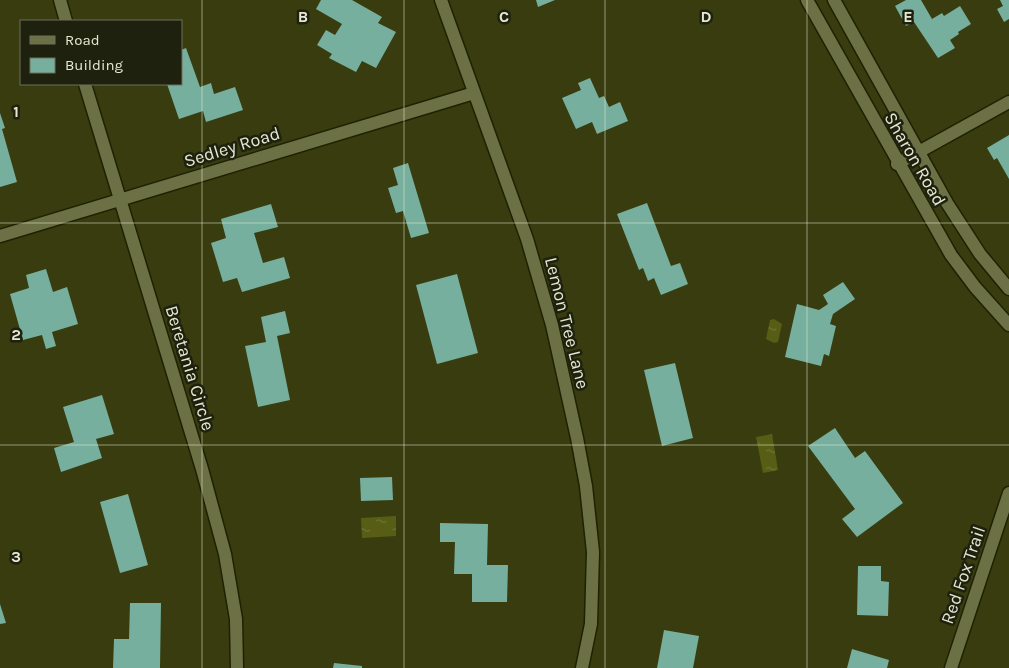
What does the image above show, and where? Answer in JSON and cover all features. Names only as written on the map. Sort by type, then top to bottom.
[{"type":"street","points":[[60,0],[66,20]]},
{"type":"street","name":"Lemon Tree Lane","points":[[440,0],[527,239],[552,325],[577,438],[587,495],[592,552],[590,624],[582,668]]},
{"type":"street","name":"Sharon Road","points":[[806,0],[897,164],[951,255],[975,287],[1009,325]]},
{"type":"street","name":"Sharon Road","points":[[834,0],[965,231],[1009,288]]},
{"type":"street","name":"Beretania Circle","points":[[86,85],[202,469],[225,554],[235,612],[237,668]]},
{"type":"street","name":"Sedley Road","points":[[0,236],[474,93]]},
{"type":"street","points":[[897,164],[1009,102]]},
{"type":"street","name":"Red Fox Trail","points":[[951,668],[1009,492]]},
{"type":"water","points":[[774,319],[782,324],[778,342],[774,343],[766,339],[770,320]]},
{"type":"water","points":[[772,434],[778,470],[763,473],[756,437]]},
{"type":"water","points":[[396,516],[396,536],[362,538],[361,518]]},
{"type":"building","points":[[321,0],[352,0],[382,17],[378,23],[396,32],[376,68],[362,61],[356,72],[329,58],[332,54],[317,45],[326,30],[335,35],[342,24],[316,9]]},
{"type":"building","points":[[536,0],[555,0],[538,7]]},
{"type":"building","points":[[906,0],[921,0],[932,19],[942,13],[944,16],[960,6],[971,24],[958,32],[959,34],[950,40],[955,48],[938,58],[914,22],[906,26],[895,6]]},
{"type":"building","points":[[1000,0],[1009,0],[1009,19],[1004,22],[997,9],[1003,6]]},
{"type":"building","points":[[186,48],[200,87],[211,83],[214,94],[235,87],[243,110],[206,122],[203,111],[179,119],[167,85],[182,85],[182,50]]},
{"type":"building","points":[[590,78],[599,98],[604,96],[609,107],[620,102],[628,121],[597,134],[592,122],[576,129],[562,98],[581,90],[578,83]]},
{"type":"building","points":[[0,113],[5,128],[2,129],[17,182],[0,187]]},
{"type":"building","points":[[1009,135],[1009,179],[997,158],[994,160],[987,148]]},
{"type":"building","points":[[408,163],[429,233],[411,238],[403,211],[396,213],[388,188],[398,185],[393,168]]},
{"type":"building","points":[[647,203],[671,266],[680,263],[688,284],[661,295],[654,278],[648,281],[643,268],[639,270],[617,214]]},
{"type":"building","points":[[271,204],[278,227],[254,233],[263,263],[284,257],[290,278],[242,292],[237,278],[223,282],[211,243],[226,238],[221,219]]},
{"type":"building","points":[[46,269],[53,292],[67,287],[78,324],[52,332],[56,346],[46,349],[42,335],[23,340],[10,294],[29,288],[26,275]]},
{"type":"building","points":[[457,274],[478,353],[437,364],[416,285]]},
{"type":"building","points":[[843,282],[855,299],[833,314],[830,324],[836,326],[829,356],[824,354],[821,366],[785,357],[797,304],[819,310],[828,304],[823,295]]},
{"type":"building","points":[[285,311],[290,333],[277,336],[290,400],[258,407],[245,346],[266,342],[261,317]]},
{"type":"building","points":[[675,363],[693,438],[662,446],[644,370]]},
{"type":"building","points":[[102,395],[114,434],[96,439],[102,458],[61,472],[54,448],[74,442],[63,407]]},
{"type":"building","points":[[835,428],[855,458],[865,451],[903,503],[857,537],[842,519],[855,509],[808,446]]},
{"type":"building","points":[[392,477],[393,500],[361,501],[360,478]]},
{"type":"building","points":[[128,494],[148,565],[120,573],[100,502]]},
{"type":"building","points":[[440,523],[488,524],[487,565],[508,565],[507,602],[472,602],[472,574],[454,574],[455,542],[440,542]]},
{"type":"building","points":[[858,566],[881,566],[881,581],[889,582],[888,616],[857,615]]},
{"type":"building","points":[[130,603],[161,603],[160,668],[113,668],[114,639],[129,639]]},
{"type":"building","points":[[0,604],[6,623],[0,624]]},
{"type":"building","points":[[664,630],[699,636],[693,668],[657,668]]},
{"type":"building","points":[[852,649],[889,660],[887,668],[847,668]]},
{"type":"building","points":[[334,663],[362,666],[362,668],[333,668]]}]
